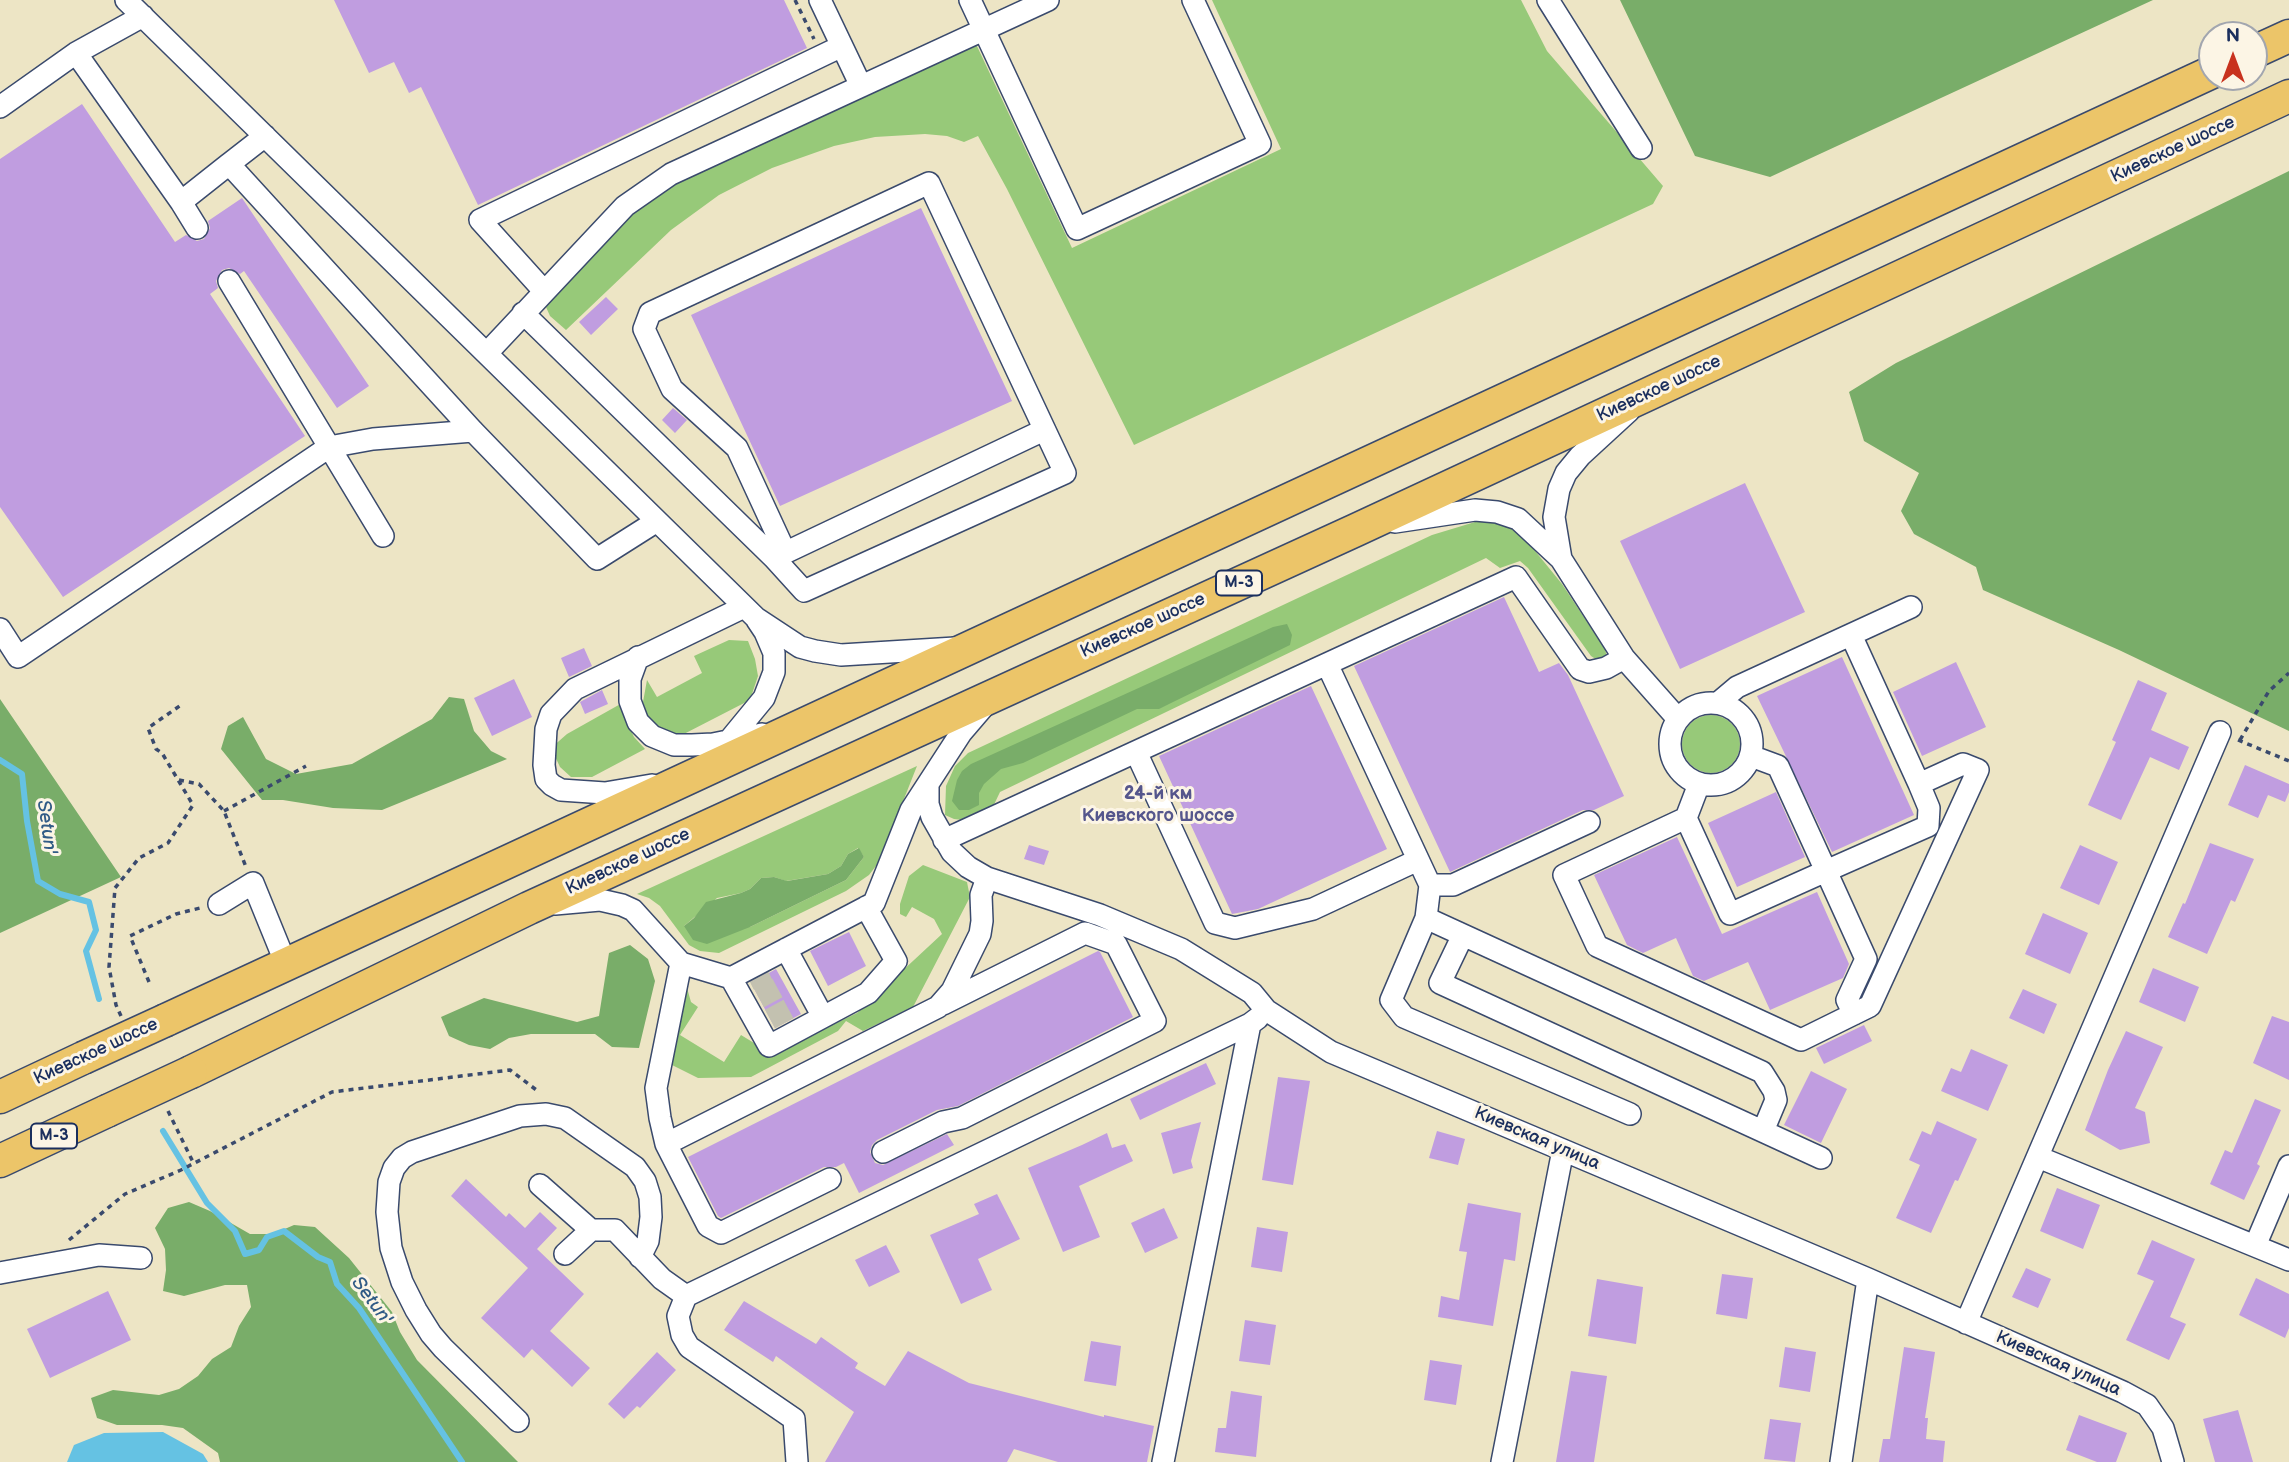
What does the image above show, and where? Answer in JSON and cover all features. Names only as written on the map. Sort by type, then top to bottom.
[{"type":"highway","points":[[2268,46],[2289,36]]},
{"type":"highway","name":"Киевское шоссе","points":[[0,1097],[2198,78]]},
{"type":"highway","name":"Киевское шоссе","points":[[0,1161],[191,1072],[529,908],[1356,530],[2289,96]]},
{"type":"street","points":[[820,0],[861,86]]},
{"type":"street","points":[[970,0],[1077,229],[1260,144],[1193,0]]},
{"type":"street","points":[[487,353],[625,206],[671,174],[1048,0]]},
{"type":"street","points":[[1548,0],[1640,148]]},
{"type":"street","points":[[0,107],[76,53],[133,5],[750,612],[765,632],[774,653],[774,672],[764,698],[729,740],[689,777],[605,793],[561,790],[546,779],[545,729],[551,714],[575,689],[638,657],[750,612]]},
{"type":"street","points":[[544,290],[480,220],[842,46]]},
{"type":"street","points":[[76,53],[197,228]]},
{"type":"street","points":[[181,202],[265,136]]},
{"type":"street","points":[[229,164],[473,431],[597,559],[657,521]]},
{"type":"street","points":[[523,313],[779,555],[804,591],[1065,473],[929,183],[650,313],[645,329],[673,389],[737,448],[779,555]]},
{"type":"street","points":[[229,281],[383,536]]},
{"type":"street","points":[[1561,559],[1554,517],[1559,489],[1566,473],[1580,456],[1648,394]]},
{"type":"street","points":[[779,555],[1044,430]]},
{"type":"street","points":[[0,629],[18,657],[329,447],[373,439],[473,431]]},
{"type":"street","points":[[1356,530],[1457,512],[1489,510],[1518,519],[1561,559],[1624,658],[1678,719]]},
{"type":"street","points":[[944,840],[1516,576],[1580,669],[1589,672],[1606,668],[1624,658]]},
{"type":"street","points":[[1718,703],[1737,687],[1911,607]]},
{"type":"street","points":[[750,612],[800,647],[828,653],[856,654],[971,647]]},
{"type":"street","points":[[1686,818],[1730,914],[1927,826],[1929,808],[1851,635]]},
{"type":"street","points":[[638,657],[629,679],[630,701],[638,722],[652,736],[674,745],[692,745],[799,727]]},
{"type":"street","points":[[1327,664],[1430,885],[1426,918],[1391,1000],[1404,1017],[1630,1114]]},
{"type":"street","points":[[745,990],[787,967],[874,903],[911,810],[961,733],[996,694]]},
{"type":"street","points":[[1718,703],[1733,708],[1748,724],[1753,745],[1751,756],[1740,774],[1731,781],[1710,786],[1699,784],[1681,773],[1670,754],[1671,732],[1678,719],[1691,708],[1701,704],[1718,703]]},
{"type":"street","points":[[1966,1323],[2038,1157],[2230,736]]},
{"type":"street","points":[[1136,752],[1215,923],[1235,928],[1313,909],[1418,860]]},
{"type":"street","points":[[1751,756],[1778,766],[1866,959],[1847,1000],[1854,1014]]},
{"type":"street","points":[[1699,784],[1686,818],[1564,875],[1597,946],[1801,1040],[1870,1006],[1978,770],[1963,764],[1919,784]]},
{"type":"street","name":"Киевская улица","points":[[928,787],[928,804],[944,840],[968,867],[987,878],[1100,915],[1181,949],[1252,993],[1258,1017],[1331,1052],[1868,1279],[2123,1392],[2147,1405],[2163,1427],[2173,1462]]},
{"type":"street","points":[[1430,885],[1453,885],[1589,822]]},
{"type":"street","points":[[938,1007],[952,991],[980,934],[981,895],[987,878]]},
{"type":"street","points":[[219,904],[253,883],[286,964]]},
{"type":"street","points":[[529,908],[558,903],[600,901],[633,910],[681,963],[745,990],[764,1023],[769,1046],[868,993],[896,961],[866,907]]},
{"type":"street","points":[[1426,918],[1762,1072],[1774,1091],[1776,1100],[1763,1131]]},
{"type":"street","points":[[666,1144],[1085,933],[1116,944],[1156,1021],[962,1118],[943,1122],[883,1152]]},
{"type":"street","points":[[1463,934],[1440,983],[1821,1158]]},
{"type":"street","points":[[681,963],[656,1088],[666,1144],[708,1226],[721,1233],[830,1179]]},
{"type":"street","points":[[787,967],[804,1001],[823,1017]]},
{"type":"street","points":[[797,1462],[794,1419],[689,1347],[682,1335],[678,1316],[686,1296],[1258,1017]]},
{"type":"street","points":[[1163,1462],[1258,1017]]},
{"type":"street","points":[[517,1421],[431,1334],[402,1282],[391,1248],[387,1212],[389,1182],[394,1168],[402,1158],[412,1152],[520,1116],[546,1114],[565,1118],[635,1167],[645,1181],[650,1197],[651,1217],[648,1241],[640,1256]]},
{"type":"street","points":[[1502,1462],[1563,1150]]},
{"type":"street","points":[[2038,1157],[2289,1260]]},
{"type":"street","points":[[2255,1246],[2289,1166]]},
{"type":"street","points":[[540,1185],[591,1230],[615,1230],[662,1279],[686,1296]]},
{"type":"street","points":[[565,1254],[591,1230]]},
{"type":"street","points":[[0,1273],[99,1255],[141,1258]]},
{"type":"street","points":[[1841,1462],[1868,1279]]},
{"type":"path","points":[[795,0],[822,56]]},
{"type":"path","points":[[2289,673],[2269,691],[2230,736],[2289,761]]},
{"type":"path","points":[[122,1017],[116,1005],[109,967],[115,888],[139,858],[168,843],[193,805],[162,753],[156,749],[148,728],[181,705]]},
{"type":"path","points":[[224,811],[306,766]]},
{"type":"path","points":[[179,780],[199,785],[224,811],[253,883]]},
{"type":"path","points":[[149,982],[130,936],[176,914],[219,904]]},
{"type":"path","points":[[54,1263],[61,1246],[125,1194],[181,1170],[332,1092],[510,1069],[539,1092]]},
{"type":"path","points":[[163,1101],[191,1163]]},
{"type":"green space","points":[[1212,0],[1521,0],[1547,51],[1663,186],[1653,204],[1134,445],[978,136],[964,142],[947,136],[925,134],[875,137],[834,146],[772,168],[719,195],[671,230],[566,330],[550,316],[546,307],[547,301],[629,213],[676,181],[976,44],[1072,248],[1281,149]]},
{"type":"green space","points":[[1620,0],[2153,0],[1770,177],[1695,156]]},
{"type":"green space","points":[[2289,171],[2289,731],[2119,650],[1983,590],[1976,567],[1914,534],[1901,511],[1919,473],[1864,441],[1849,392],[1896,363]]},
{"type":"green space","points":[[1475,522],[1497,522],[1512,529],[1527,541],[1562,584],[1605,649],[1607,657],[1597,660],[1591,656],[1528,568],[1520,561],[1500,568],[1486,558],[1000,792],[990,813],[971,821],[945,815],[946,786],[955,766],[968,753],[1432,535]]},
{"type":"green space","points":[[1287,624],[1292,635],[1290,645],[1159,709],[1137,709],[1023,763],[1001,769],[984,784],[979,793],[979,805],[969,810],[959,810],[952,801],[957,780],[962,771],[971,764],[1273,627]]},
{"type":"green space","points":[[729,640],[748,641],[755,659],[758,676],[750,700],[680,736],[668,736],[649,722],[643,702],[647,680],[657,697],[702,673],[694,656]]},
{"type":"green space","points":[[449,697],[464,699],[474,731],[491,751],[507,759],[382,810],[262,800],[221,749],[228,726],[243,717],[266,759],[296,774],[352,764],[432,719]]},
{"type":"green space","points":[[0,699],[121,877],[0,933]]},
{"type":"green space","points":[[624,702],[627,722],[634,737],[645,749],[592,777],[571,777],[560,767],[551,748],[567,734]]},
{"type":"green space","points":[[1711,715],[1727,720],[1735,728],[1740,744],[1735,760],[1727,768],[1711,773],[1695,768],[1687,760],[1682,744],[1687,728],[1695,720]]},
{"type":"green space","points":[[917,766],[879,862],[869,875],[846,891],[719,953],[700,951],[689,945],[660,906],[637,894]],"holes":[[[858,848],[864,857],[846,880],[750,927],[684,926],[717,898],[750,889],[761,878],[774,877],[786,881],[828,874],[841,866],[848,854]]]},
{"type":"green space","points":[[859,848],[864,857],[846,880],[750,927],[707,944],[693,940],[684,926],[706,902],[741,893],[750,889],[761,878],[774,877],[787,881],[828,874],[841,866],[848,854]]},
{"type":"green space","points":[[923,865],[967,882],[970,897],[913,1007],[863,1031],[846,1021],[838,1031],[751,1077],[698,1078],[660,1059],[680,990],[687,988],[691,1002],[698,1007],[680,1035],[724,1062],[741,1035],[772,1054],[857,1013],[942,934],[934,919],[912,907],[906,917],[900,914],[900,904],[909,876]]},
{"type":"green space","points":[[630,945],[648,959],[655,981],[639,1048],[612,1047],[595,1034],[531,1034],[509,1038],[490,1049],[469,1045],[449,1036],[441,1017],[484,998],[577,1022],[599,1016],[609,953]]},
{"type":"green space","points":[[189,1202],[250,1234],[273,1234],[294,1225],[315,1227],[349,1258],[392,1312],[400,1332],[417,1360],[518,1462],[220,1462],[218,1453],[183,1428],[117,1425],[97,1418],[91,1398],[113,1390],[159,1395],[179,1389],[198,1376],[212,1359],[231,1347],[239,1326],[251,1307],[247,1285],[225,1285],[184,1296],[163,1291],[165,1249],[155,1228],[168,1208]]},
{"type":"water","points":[[163,1432],[203,1454],[208,1462],[67,1462],[74,1445],[104,1433]]},
{"type":"building","points":[[334,0],[784,0],[807,48],[478,205],[421,87],[409,93],[394,62],[369,73]]},
{"type":"building","points":[[82,104],[175,242],[186,235],[197,241],[204,239],[210,228],[208,221],[242,198],[369,386],[337,408],[244,271],[240,274],[229,268],[222,270],[216,281],[218,288],[210,294],[305,436],[63,597],[0,507],[0,159]]},
{"type":"building","points":[[921,208],[1012,401],[780,506],[691,315]]},
{"type":"building","points":[[606,297],[618,309],[591,335],[579,322]]},
{"type":"building","points":[[673,408],[687,420],[675,433],[662,420]]},
{"type":"building","points":[[1745,483],[1805,612],[1680,669],[1620,541]]},
{"type":"building","points":[[1504,597],[1539,672],[1559,663],[1568,675],[1624,796],[1594,810],[1583,810],[1450,872],[1354,666]]},
{"type":"building","points":[[584,648],[592,666],[569,677],[561,658]]},
{"type":"building","points":[[1842,657],[1914,815],[1832,852],[1757,696]]},
{"type":"building","points":[[1956,662],[1986,727],[1922,756],[1893,692]]},
{"type":"building","points":[[514,679],[532,717],[492,736],[474,698]]},
{"type":"building","points":[[2138,680],[2167,693],[2151,730],[2189,747],[2179,770],[2150,757],[2121,820],[2088,805],[2116,742],[2112,740]]},
{"type":"building","points":[[1311,686],[1387,849],[1258,909],[1232,914],[1159,756]]},
{"type":"building","points":[[602,690],[608,704],[585,714],[580,702]]},
{"type":"building","points":[[2245,765],[2289,784],[2285,802],[2268,795],[2258,818],[2228,805]]},
{"type":"building","points":[[1776,792],[1805,857],[1737,887],[1708,823]]},
{"type":"building","points":[[1677,837],[1722,934],[1817,892],[1849,964],[1843,978],[1770,1010],[1748,962],[1704,981],[1693,976],[1676,938],[1643,953],[1627,945],[1594,875]]},
{"type":"building","points":[[2210,843],[2254,859],[2235,902],[2231,900],[2207,954],[2168,937]]},
{"type":"building","points":[[1029,845],[1049,851],[1044,865],[1024,859]]},
{"type":"building","points":[[2080,845],[2118,862],[2099,905],[2060,888]]},
{"type":"building","points":[[2043,913],[2088,933],[2070,974],[2025,954]]},
{"type":"building","points":[[849,932],[866,966],[828,986],[810,951]]},
{"type":"building","points":[[1098,951],[1133,1017],[958,1106],[937,1110],[877,1140],[870,1152],[875,1163],[883,1165],[947,1134],[954,1145],[859,1193],[844,1163],[836,1167],[824,1167],[721,1218],[718,1216],[688,1157]]},
{"type":"building","points":[[2153,968],[2199,987],[2185,1022],[2139,1002]]},
{"type":"building","points":[[776,969],[801,1014],[775,1028],[751,983]]},
{"type":"building","points":[[2023,989],[2057,1004],[2044,1034],[2009,1018]]},
{"type":"building","points":[[2272,1016],[2289,1022],[2289,1080],[2253,1063]]},
{"type":"building","points":[[1864,1025],[1872,1041],[1824,1064],[1816,1048]]},
{"type":"building","points":[[2126,1031],[2163,1047],[2135,1108],[2145,1112],[2150,1143],[2120,1150],[2085,1130]]},
{"type":"building","points":[[1971,1049],[2008,1065],[1988,1111],[1941,1091],[1951,1068],[1961,1072]]},
{"type":"building","points":[[1206,1063],[1216,1084],[1140,1120],[1130,1099]]},
{"type":"building","points":[[1811,1071],[1847,1089],[1821,1143],[1784,1125]]},
{"type":"building","points":[[1278,1077],[1310,1081],[1293,1185],[1262,1180]]},
{"type":"building","points":[[2255,1099],[2281,1110],[2244,1200],[2210,1184],[2225,1150],[2232,1153]]},
{"type":"building","points":[[1937,1121],[1977,1139],[1931,1233],[1896,1218],[1920,1165],[1909,1160],[1922,1131],[1931,1135]]},
{"type":"building","points":[[1201,1122],[1191,1161],[1193,1168],[1173,1174],[1161,1133]]},
{"type":"building","points":[[1437,1131],[1465,1139],[1458,1165],[1429,1158]]},
{"type":"building","points":[[1107,1133],[1112,1148],[1125,1144],[1133,1161],[1079,1186],[1100,1237],[1063,1252],[1028,1168]]},
{"type":"building","points":[[466,1179],[506,1217],[509,1213],[525,1228],[540,1212],[557,1228],[537,1249],[584,1294],[550,1331],[590,1368],[572,1387],[532,1349],[524,1358],[481,1318],[528,1268],[451,1196]]},
{"type":"building","points":[[2057,1188],[2100,1205],[2083,1249],[2040,1231]]},
{"type":"building","points":[[997,1194],[1020,1239],[978,1259],[992,1290],[961,1304],[930,1235],[979,1214],[974,1204]]},
{"type":"building","points":[[1468,1203],[1521,1213],[1515,1261],[1504,1259],[1493,1326],[1438,1317],[1441,1296],[1459,1300],[1467,1252],[1459,1251]]},
{"type":"building","points":[[1164,1208],[1178,1238],[1145,1253],[1131,1223]]},
{"type":"building","points":[[1257,1227],[1288,1232],[1282,1272],[1251,1267]]},
{"type":"building","points":[[2152,1240],[2195,1259],[2170,1317],[2186,1324],[2169,1360],[2126,1340],[2154,1281],[2137,1274]]},
{"type":"building","points":[[886,1245],[900,1272],[869,1287],[855,1260]]},
{"type":"building","points":[[2026,1268],[2051,1279],[2038,1308],[2012,1297]]},
{"type":"building","points":[[1722,1274],[1753,1278],[1747,1319],[1716,1314]]},
{"type":"building","points":[[2256,1278],[2289,1294],[2289,1328],[2285,1338],[2239,1315]]},
{"type":"building","points":[[1597,1279],[1643,1287],[1636,1344],[1588,1336]]},
{"type":"building","points":[[108,1291],[131,1340],[50,1378],[27,1329]]},
{"type":"building","points":[[744,1301],[816,1344],[821,1337],[858,1363],[855,1368],[885,1386],[908,1351],[969,1383],[1104,1417],[1154,1426],[1147,1462],[1058,1462],[1014,1449],[1007,1462],[825,1462],[854,1412],[776,1356],[773,1362],[724,1330]]},
{"type":"building","points":[[1245,1320],[1276,1325],[1270,1365],[1239,1361]]},
{"type":"building","points":[[1091,1341],[1121,1346],[1116,1386],[1084,1381]]},
{"type":"building","points":[[1785,1347],[1816,1352],[1810,1392],[1779,1387]]},
{"type":"building","points":[[1904,1347],[1935,1352],[1925,1418],[1928,1418],[1926,1439],[1945,1441],[1943,1462],[1879,1462],[1883,1439],[1890,1439]]},
{"type":"building","points":[[657,1352],[676,1370],[640,1408],[637,1406],[624,1419],[608,1404]]},
{"type":"building","points":[[1430,1360],[1462,1365],[1456,1405],[1424,1400]]},
{"type":"building","points":[[1571,1371],[1607,1376],[1594,1462],[1556,1462]]},
{"type":"building","points":[[1231,1391],[1262,1396],[1256,1457],[1215,1452],[1218,1428],[1226,1428]]},
{"type":"building","points":[[2238,1410],[2253,1462],[2215,1462],[2203,1419]]},
{"type":"building","points":[[2079,1415],[2127,1433],[2116,1462],[2097,1462],[2066,1450]]},
{"type":"building","points":[[1770,1419],[1801,1423],[1795,1462],[1764,1459]]},
{"type":"waterway","name":"Setun'","points":[[0,760],[22,774],[38,881],[60,894],[89,902],[96,930],[86,951],[99,999]]},
{"type":"waterway","name":"Setun'","points":[[163,1131],[207,1203],[235,1231],[245,1254],[259,1250],[267,1237],[284,1231],[318,1257],[330,1262],[337,1284],[359,1308],[462,1462]]},
{"type":"tunnel","points":[[749,980],[775,967]]},
{"type":"tunnel","points":[[759,998],[785,984]]},
{"type":"tunnel","points":[[770,1019],[796,1005]]},
{"type":"district","name":"24-й км Киевского шоссе","points":[[1158,805]]}]
